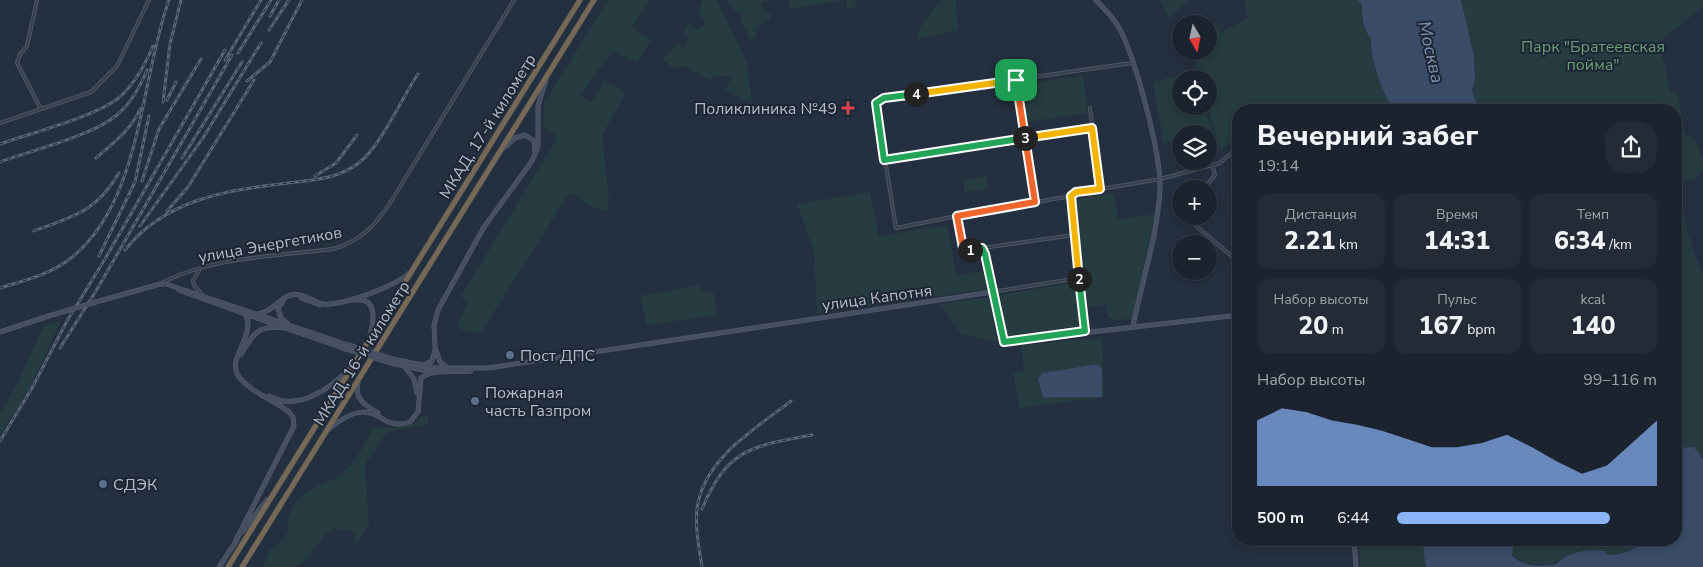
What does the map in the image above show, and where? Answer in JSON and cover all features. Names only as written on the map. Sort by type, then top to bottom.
[{"type":"highway","name":"МКАД, 17-й километр","points":[[415,266],[580,0]]},
{"type":"highway","name":"МКАД, 17-й километр","points":[[500,152],[594,0]]},
{"type":"highway","name":"МКАД, 16-й километр","points":[[242,567],[500,152]]},
{"type":"highway","name":"МКАД, 16-й километр","points":[[228,567],[415,266]]},
{"type":"main road","points":[[1096,0],[1119,27],[1132,63],[1155,143],[1160,180],[1156,222],[1133,326]]},
{"type":"main road","points":[[452,369],[440,362],[436,347],[434,325],[442,301],[484,227],[535,155],[538,146],[538,106],[550,72]]},
{"type":"main road","points":[[500,152],[515,138],[524,135],[534,141],[535,155]]},
{"type":"main road","points":[[247,314],[264,313],[284,298],[295,295],[324,304],[342,301],[391,286],[407,275],[415,266]]},
{"type":"main road","points":[[160,284],[285,328],[405,366],[437,372]]},
{"type":"main road","points":[[160,284],[205,297],[247,314],[292,327],[344,346]]},
{"type":"main road","name":"улица Энергетиков","points":[[0,332],[160,284]]},
{"type":"main road","points":[[992,292],[1004,342],[1085,331],[1232,316]]},
{"type":"main road","name":"улица Капотня","points":[[481,369],[992,292]]},
{"type":"main road","points":[[292,327],[283,320],[278,310],[282,302],[291,296],[301,297],[322,306],[364,300],[371,306],[374,312],[368,341]]},
{"type":"main road","points":[[219,567],[236,540],[294,426],[293,417],[289,412],[246,384],[237,374],[236,361],[248,328],[247,314]]},
{"type":"main road","points":[[285,328],[268,327],[256,332],[237,362],[238,373],[241,378],[273,398],[291,402],[304,400],[336,380],[355,362]]},
{"type":"main road","points":[[419,366],[432,361],[436,347]]},
{"type":"main road","points":[[392,361],[452,369],[481,369]]},
{"type":"main road","points":[[359,380],[357,395],[362,403],[387,419],[404,423],[413,418],[416,412],[417,395],[414,379],[405,366]]},
{"type":"main road","points":[[328,430],[349,414],[362,411],[374,413],[394,424],[410,422],[418,412],[421,378],[427,374],[437,372],[481,369]]},
{"type":"main road","points":[[236,540],[278,486]]},
{"type":"main road","points":[[1354,546],[1356,567]]},
{"type":"street","points":[[37,0],[27,46],[20,54],[17,63],[41,109]]},
{"type":"street","points":[[0,123],[91,92],[117,66],[149,0]]},
{"type":"street","name":"улица Энергетиков","points":[[160,284],[177,276],[205,268],[244,260],[333,249],[345,246],[363,235],[382,215],[392,200],[514,0]]},
{"type":"street","points":[[1132,63],[879,100],[876,103],[896,228],[1071,196],[1076,192],[1160,180],[1195,170]]},
{"type":"street","points":[[1016,80],[1035,202]]},
{"type":"street","points":[[1090,108],[1100,189]]},
{"type":"street","points":[[884,160],[1092,128]]},
{"type":"street","points":[[1217,164],[1232,152]]},
{"type":"street","points":[[1071,196],[1085,331]]},
{"type":"street","points":[[957,216],[963,248],[969,250],[1074,235]]},
{"type":"street","points":[[1195,225],[1232,256]]},
{"type":"street","points":[[982,248],[992,292],[1079,278]]},
{"type":"street","points":[[205,268],[197,271],[193,280],[196,288],[205,297]]},
{"type":"green space","points":[[608,0],[650,0],[632,27],[651,40],[637,63],[614,52],[610,55],[580,95],[591,103],[604,80],[626,93],[602,135],[609,198],[607,212],[590,206],[573,193],[568,195],[480,334],[460,329],[457,325],[468,303],[461,296],[556,140],[554,134],[543,128],[544,103]]},
{"type":"green space","points":[[703,0],[717,0],[747,63],[752,103],[725,91],[732,76],[714,76],[710,80],[684,66],[673,68],[662,59],[679,42],[684,49],[688,37],[684,32],[688,23],[698,30],[705,23],[698,12]]},
{"type":"green space","points":[[727,0],[776,0],[761,2],[762,9],[770,13],[770,18],[756,28],[756,36],[751,41],[741,21],[742,13],[733,10]]},
{"type":"green space","points":[[790,0],[846,0],[792,9],[788,7]]},
{"type":"green space","points":[[846,0],[855,0],[856,7],[847,8]]},
{"type":"green space","points":[[941,0],[956,0],[958,31],[944,32],[943,34],[916,39],[922,24]]},
{"type":"green space","points":[[1160,0],[1190,0],[1168,18]]},
{"type":"green space","points":[[1244,0],[1357,0],[1362,5],[1364,23],[1371,39],[1378,77],[1390,104],[1232,104],[1232,141],[1220,150],[1217,140],[1217,125],[1213,125],[1210,115],[1217,115],[1217,70],[1197,70],[1195,60],[1218,60],[1218,27],[1223,35],[1224,31],[1248,18]]},
{"type":"green space","name":"Парк \"Братеевская пойма\"","points":[[1461,0],[1703,0],[1703,7],[1659,42],[1671,93],[1678,93],[1680,104],[1477,104],[1472,89],[1475,79],[1474,56]]},
{"type":"green space","points":[[1083,75],[1088,113],[1027,122],[1021,85]]},
{"type":"green space","points":[[1172,77],[1172,115],[1207,115],[1210,125],[1172,125],[1172,141],[1164,144],[1153,82]]},
{"type":"green space","name":"Парк \"Братеевская пойма\"","points":[[1682,116],[1685,134],[1694,138],[1703,159],[1703,170],[1696,177],[1682,183]]},
{"type":"green space","points":[[986,176],[988,189],[965,192],[963,180]]},
{"type":"green space","points":[[870,192],[879,236],[947,225],[956,275],[984,271],[987,289],[817,314],[814,252],[797,204]]},
{"type":"green space","points":[[1114,193],[1118,219],[1155,214],[1133,319],[1115,320],[1108,318],[1106,305],[1087,307],[1075,199]]},
{"type":"green space","name":"Парк \"Братеевская пойма\"","points":[[1682,198],[1690,241],[1703,273],[1703,460],[1692,447],[1682,448]]},
{"type":"green space","points":[[1077,282],[1079,326],[1007,337],[1000,295]]},
{"type":"green space","points":[[700,285],[704,293],[713,291],[717,315],[647,325],[640,296]]},
{"type":"green space","points":[[988,297],[997,342],[961,334],[940,304]]},
{"type":"green space","points":[[61,321],[28,391],[0,435],[0,413],[18,382],[44,325]]},
{"type":"green space","points":[[1102,338],[1104,397],[1020,408],[1013,373],[1024,371],[1021,345]]},
{"type":"green space","points":[[425,415],[428,416],[428,423],[426,425],[387,432],[365,465],[369,524],[356,545],[353,538],[355,535],[351,530],[333,529],[300,564],[294,567],[263,567],[269,551],[280,543],[288,532],[289,515],[292,508],[309,491],[335,479],[343,473],[360,451],[370,434],[370,429],[373,427],[409,426]]},
{"type":"green space","points":[[1359,546],[1423,546],[1426,567],[1360,567]]},
{"type":"green space","points":[[1513,546],[1637,546],[1615,555],[1562,559],[1557,562],[1543,564],[1522,561],[1512,554]]},
{"type":"water","name":"Москва","points":[[1357,0],[1461,0],[1474,56],[1475,79],[1472,89],[1477,104],[1390,104],[1378,77],[1371,39],[1366,31],[1362,14],[1362,5]]},
{"type":"water","points":[[1098,364],[1102,369],[1102,397],[1043,398],[1038,379],[1043,373]]},
{"type":"water","points":[[1694,447],[1703,460],[1703,567],[1426,567],[1423,546],[1513,546],[1512,555],[1516,559],[1532,565],[1544,565],[1556,564],[1567,556],[1583,551],[1600,550],[1605,551],[1607,555],[1626,552],[1637,546],[1682,546],[1682,448]]},
{"type":"railway","points":[[0,288],[43,274],[67,261],[92,238],[110,209],[125,176],[159,32],[169,0]]},
{"type":"railway","points":[[163,102],[170,44],[181,0]]},
{"type":"railway","points":[[225,60],[261,0]]},
{"type":"railway","points":[[238,53],[271,0]]},
{"type":"railway","points":[[270,16],[279,0]]},
{"type":"railway","points":[[269,30],[289,0]]},
{"type":"railway","points":[[247,81],[270,62],[302,0]]},
{"type":"railway","points":[[140,226],[203,138],[261,43]]},
{"type":"railway","points":[[0,144],[76,119],[105,107],[116,100],[128,89],[138,75],[153,46]]},
{"type":"railway","points":[[0,441],[32,388],[67,321],[105,259],[225,50]]},
{"type":"railway","points":[[60,348],[96,291],[232,55]]},
{"type":"railway","points":[[142,181],[159,129],[201,59]]},
{"type":"railway","points":[[182,158],[242,62]]},
{"type":"railway","points":[[0,162],[62,142],[106,123],[117,115],[131,100],[147,70]]},
{"type":"railway","points":[[125,250],[141,233],[159,219],[178,208],[199,200],[243,189],[326,178],[352,168],[376,144],[418,74]]},
{"type":"railway","points":[[167,211],[188,187],[254,80]]},
{"type":"railway","points":[[167,100],[176,82]]},
{"type":"railway","points":[[96,158],[127,130],[140,109]]},
{"type":"railway","points":[[99,256],[135,182],[149,116]]},
{"type":"railway","points":[[315,176],[336,163],[357,135]]},
{"type":"railway","points":[[34,231],[72,216],[93,205],[119,173]]},
{"type":"railway","points":[[702,567],[697,531],[697,509],[701,491],[709,475],[720,460],[747,434],[791,401]]},
{"type":"railway","points":[[702,509],[721,473],[744,453],[773,443],[812,435]]},
{"type":"place","name":"Поликлиника №49","points":[[848,108]]},
{"type":"place","name":"Пост ДПС","points":[[510,355]]},
{"type":"place","name":"Пожарная часть Газпром","points":[[475,401]]},
{"type":"place","name":"СДЭК","points":[[103,484]]},
{"type":"route","points":[[1016,80],[884,98],[876,103],[884,160],[1026,139],[1092,128],[1100,189],[1076,192],[1071,196],[1085,331],[1004,342],[985,254],[982,248],[966,250],[963,248],[957,216],[1035,202],[1025,138],[1021,110],[1016,80]]}]
